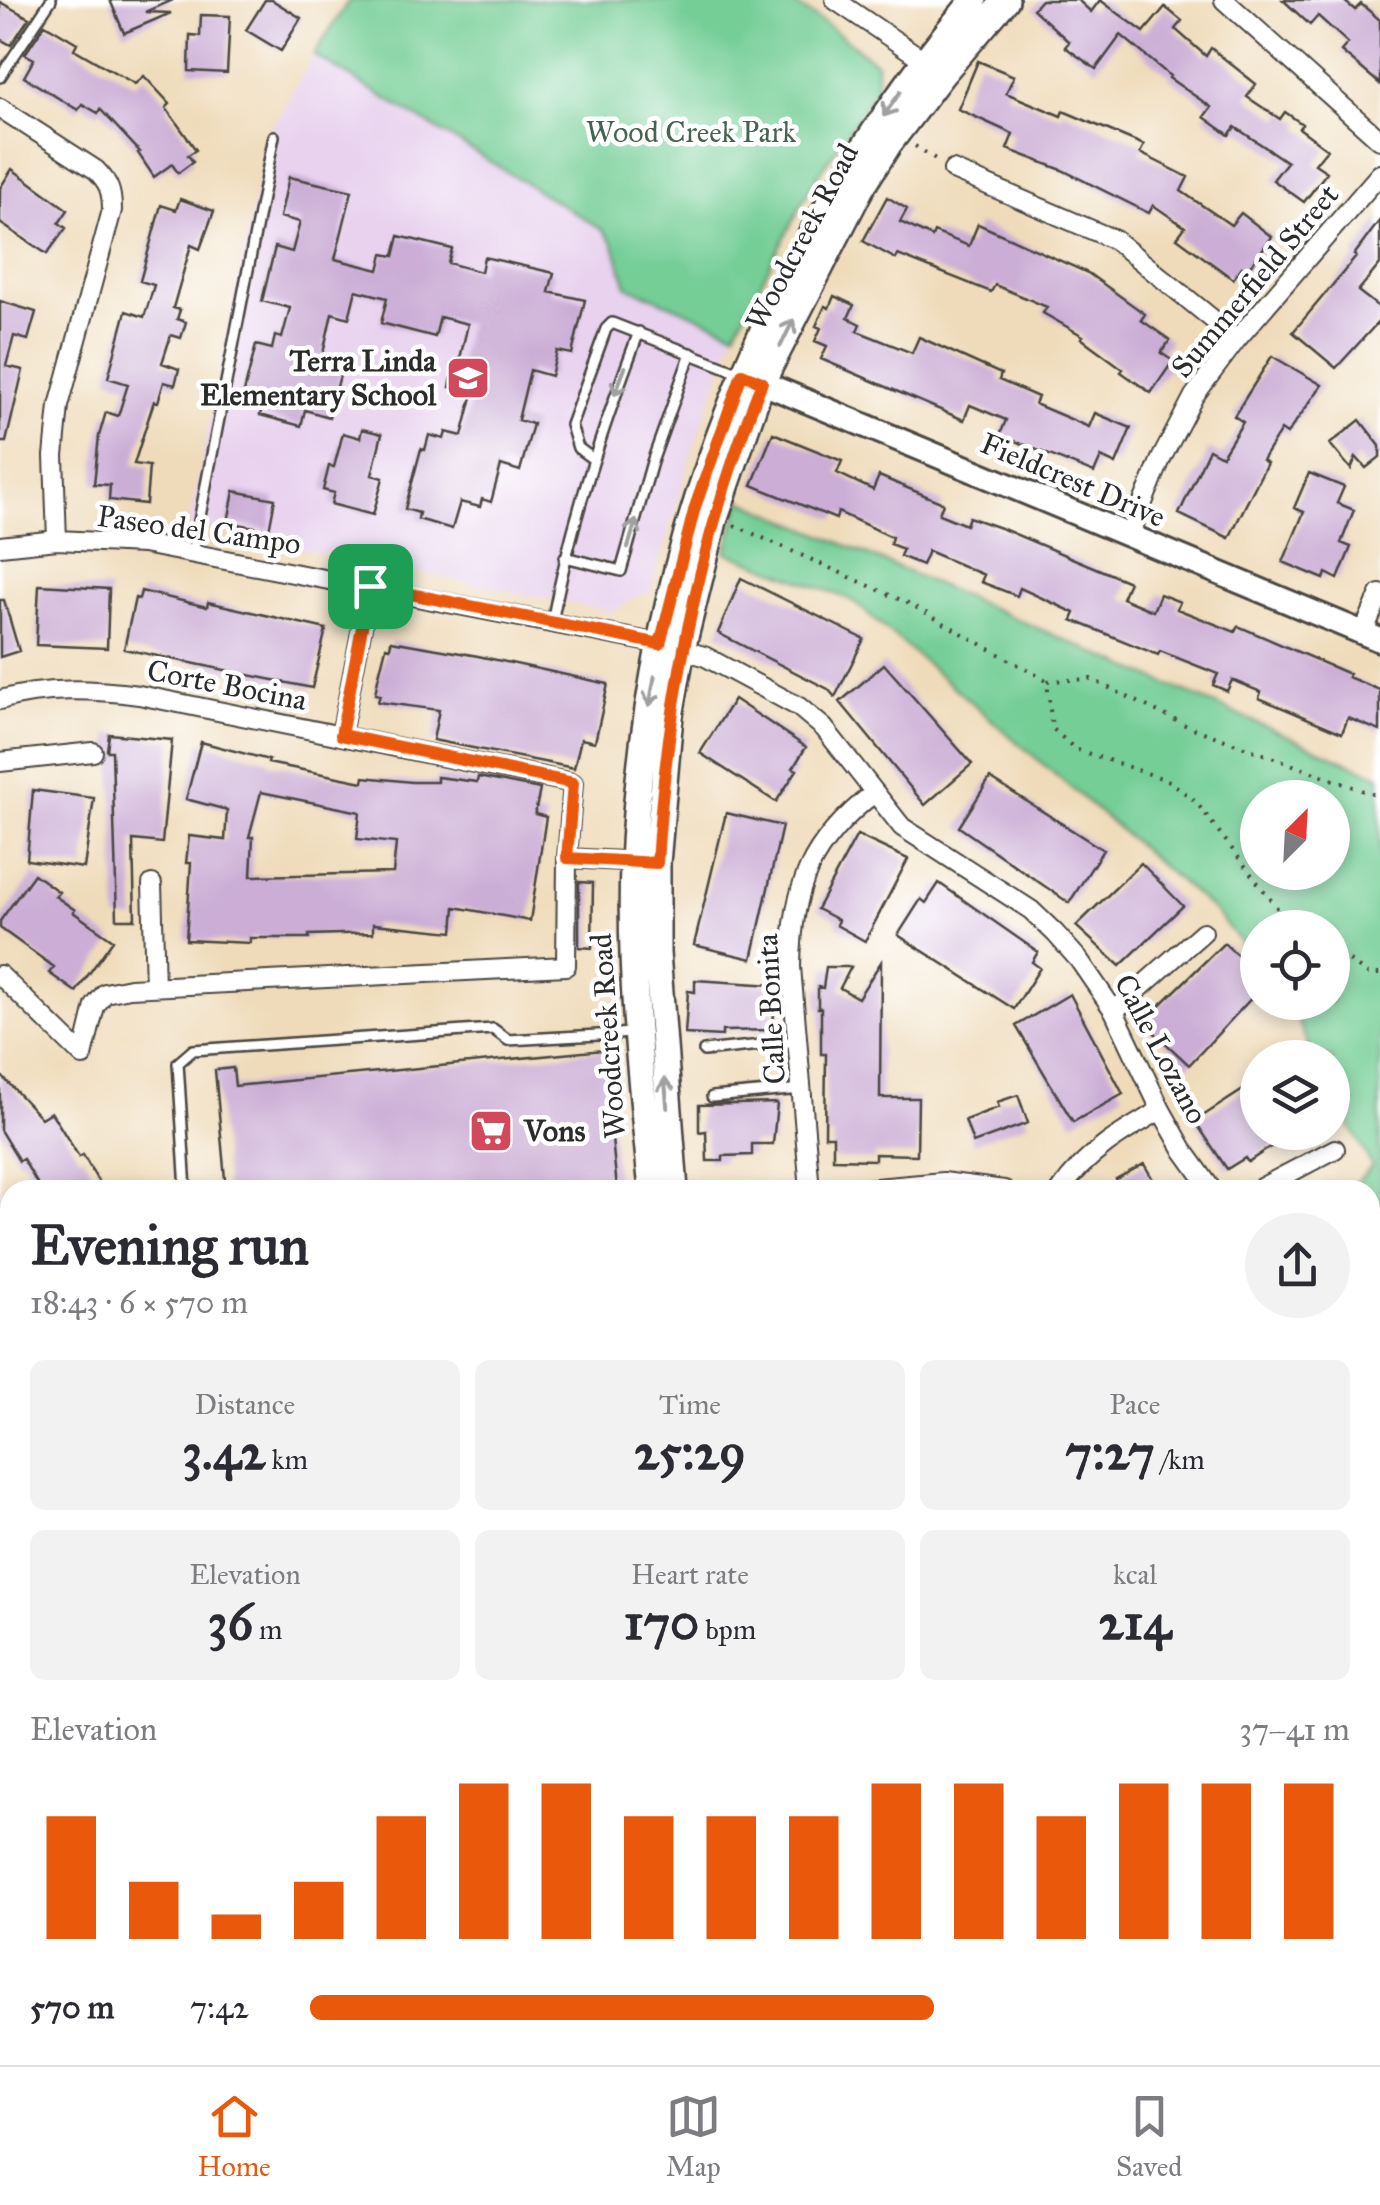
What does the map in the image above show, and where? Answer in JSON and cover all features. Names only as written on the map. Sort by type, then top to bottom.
[{"type":"main road","name":"Woodcreek Road","points":[[674,1180],[638,786],[671,646],[695,507],[840,184],[933,66],[974,0]]},
{"type":"main road","name":"Woodcreek Road","points":[[933,66],[1006,0]]},
{"type":"main road","name":"Woodcreek Road","points":[[671,646],[714,521],[752,378]]},
{"type":"main road","name":"Woodcreek Road","points":[[645,862],[636,1033],[651,1180]]},
{"type":"street","points":[[835,0],[933,66]]},
{"type":"street","points":[[1224,0],[1380,140]]},
{"type":"street","points":[[0,108],[96,170],[112,194],[112,210],[59,406],[54,456],[57,540]]},
{"type":"street","points":[[954,170],[1115,240],[1237,338]]},
{"type":"street","name":"Summerfield Street","points":[[1129,536],[1160,459],[1194,396],[1237,338],[1380,174]]},
{"type":"street","name":"Fieldcrest Drive","points":[[752,378],[1372,637]]},
{"type":"street","name":"Paseo del Campo","points":[[0,546],[102,540],[193,552],[671,646]]},
{"type":"street","points":[[341,735],[370,586]]},
{"type":"street","points":[[1372,637],[1380,594]]},
{"type":"street","name":"Calle Lozano","points":[[671,646],[704,656],[799,707],[824,728],[902,827],[1031,910],[1078,960],[1114,1010],[1160,1110],[1205,1180]]},
{"type":"street","name":"Corte Bocina","points":[[0,700],[54,691],[139,695],[573,783],[567,858]]},
{"type":"street","points":[[0,762],[93,752]]},
{"type":"street","name":"Calle Bonita","points":[[809,1180],[792,930],[802,885],[825,839],[847,813],[874,793]]},
{"type":"street","points":[[0,975],[83,1056],[95,1006],[105,993],[156,986],[566,966],[567,858],[645,862]]},
{"type":"street","points":[[152,884],[156,986]]},
{"type":"street","points":[[1114,1010],[1203,932]]},
{"type":"street","points":[[1068,1180],[1114,1137],[1160,1110]]},
{"type":"street","points":[[1275,1180],[1333,1150]]},
{"type":"lane","points":[[0,78],[51,0]]},
{"type":"lane","points":[[193,552],[274,136]]},
{"type":"lane","points":[[593,459],[578,448],[571,425],[606,329],[612,323],[752,378]]},
{"type":"lane","points":[[552,622],[564,557],[593,459],[639,332]]},
{"type":"lane","points":[[564,557],[621,572],[652,462],[690,353]]},
{"type":"lane","points":[[185,1180],[178,1063],[193,1050],[494,1030],[508,1040],[636,1033]]},
{"type":"lane","points":[[704,1051],[798,1041]]},
{"type":"lane","points":[[712,1097],[802,1089]]},
{"type":"path","points":[[910,143],[954,170]]},
{"type":"path","points":[[714,521],[744,527],[910,604],[1047,681],[1091,679],[1186,726],[1380,797]]},
{"type":"path","points":[[1047,681],[1052,728],[1075,748],[1170,782],[1196,802],[1279,910]]},
{"type":"path","points":[[1350,962],[1368,974],[1380,974]]},
{"type":"shaded area","name":"Terra Linda Elementary School","points":[[314,55],[603,230],[613,242],[627,286],[735,332],[692,452],[649,595],[641,593],[613,612],[189,526],[267,135]]},
{"type":"green space","name":"Wood Creek Park","points":[[349,0],[788,0],[876,63],[877,87],[809,190],[735,332],[627,286],[613,242],[603,230],[314,55]]},
{"type":"green space","points":[[741,500],[1380,776],[1380,1180],[1359,1180],[1372,1166],[1350,1125],[1350,1040],[1306,1040],[1298,1020],[1350,1020],[1350,910],[1240,910],[1240,941],[1213,910],[852,600],[726,552]]},
{"type":"building","points":[[110,0],[173,0],[145,12],[171,13],[124,33]]},
{"type":"building","points":[[265,0],[272,0],[301,18],[281,51],[246,30]]},
{"type":"building","points":[[1041,0],[1078,0],[1091,12],[1100,0],[1144,32],[1165,7],[1182,21],[1175,29],[1206,56],[1211,48],[1256,84],[1247,97],[1280,119],[1285,112],[1327,149],[1315,164],[1327,172],[1304,202],[1273,180],[1287,162],[1235,127],[1229,135],[1204,117],[1211,107],[1169,78],[1121,35],[1096,69],[1065,47],[1069,42],[1033,9]]},
{"type":"building","points":[[1283,0],[1343,0],[1355,10],[1361,4],[1380,20],[1380,84],[1341,51],[1348,43],[1318,16],[1310,25]]},
{"type":"building","points":[[0,2],[29,18],[11,45],[0,39]]},
{"type":"building","points":[[201,15],[230,16],[227,73],[189,71],[190,35],[200,36]]},
{"type":"building","points":[[45,24],[77,43],[74,49],[135,84],[144,76],[170,104],[166,108],[196,150],[188,155],[193,162],[178,173],[172,164],[154,177],[140,152],[100,109],[98,113],[82,104],[78,110],[24,77],[34,59],[25,54]]},
{"type":"building","points":[[978,61],[1014,76],[1006,93],[1061,116],[1063,111],[1144,145],[1140,153],[1188,177],[1181,191],[1231,225],[1241,213],[1272,237],[1246,271],[1242,267],[1233,279],[1177,238],[1185,227],[1153,205],[1149,213],[1062,170],[1007,149],[1013,134],[958,109]]},
{"type":"building","points":[[12,169],[68,210],[59,223],[66,228],[47,254],[0,223],[0,188]]},
{"type":"building","points":[[289,177],[352,191],[335,259],[379,270],[383,254],[394,256],[399,236],[452,249],[448,263],[481,272],[484,257],[554,273],[549,292],[585,300],[572,354],[557,351],[551,376],[530,370],[518,420],[533,424],[520,471],[501,465],[491,502],[482,499],[480,507],[460,502],[452,529],[418,519],[419,513],[405,509],[421,449],[425,450],[429,435],[444,439],[446,432],[462,436],[473,393],[450,387],[468,324],[440,317],[435,337],[381,323],[387,298],[356,290],[349,318],[332,313],[324,349],[323,359],[343,364],[329,417],[305,410],[301,426],[260,415],[262,406],[242,400],[256,345],[272,349],[275,336],[282,338],[290,308],[262,301],[275,247],[292,252],[300,222],[280,217]]},
{"type":"building","points":[[887,197],[907,209],[900,222],[932,237],[934,232],[969,246],[978,224],[1088,273],[1145,314],[1141,320],[1170,340],[1161,353],[1173,361],[1151,393],[1121,372],[1123,369],[1083,336],[1043,313],[1047,307],[995,285],[991,292],[898,255],[896,259],[863,241]]},
{"type":"building","points":[[180,199],[214,211],[200,249],[191,245],[173,308],[180,310],[177,319],[186,322],[181,338],[171,335],[162,363],[179,369],[175,385],[164,382],[158,402],[154,401],[134,464],[149,466],[146,504],[109,500],[110,485],[94,484],[99,436],[106,412],[118,416],[128,384],[108,378],[126,311],[144,317],[149,302],[154,285],[140,281],[161,205],[176,210]]},
{"type":"building","points":[[1380,220],[1380,264],[1358,291],[1380,308],[1380,320],[1336,368],[1293,332],[1356,257]]},
{"type":"building","points":[[834,296],[854,305],[848,318],[860,324],[857,331],[912,353],[919,337],[1001,374],[999,380],[1038,397],[1035,404],[1089,427],[1095,413],[1131,428],[1116,464],[1101,457],[1094,473],[1000,435],[1006,420],[970,405],[964,420],[821,359],[827,346],[815,341],[821,328],[816,326]]},
{"type":"building","points":[[0,301],[36,312],[28,340],[14,336],[6,366],[23,370],[6,442],[0,442]]},
{"type":"building","points":[[1272,356],[1322,385],[1287,434],[1281,430],[1262,460],[1267,463],[1229,538],[1179,514],[1209,449],[1222,456],[1243,422],[1234,416]]},
{"type":"building","points":[[1360,420],[1380,446],[1380,457],[1366,468],[1356,457],[1351,469],[1330,444]]},
{"type":"building","points":[[362,429],[382,434],[372,475],[383,478],[373,515],[331,504],[334,493],[323,490],[343,433],[360,438]]},
{"type":"building","points":[[773,433],[842,461],[837,473],[873,490],[879,476],[943,503],[939,514],[966,525],[969,517],[1003,529],[1129,582],[1122,598],[1153,611],[1160,594],[1180,602],[1177,609],[1235,632],[1238,626],[1349,674],[1348,677],[1380,690],[1380,731],[1348,718],[1342,733],[1259,698],[1261,692],[1232,680],[1227,691],[1213,685],[1218,674],[1072,620],[1075,613],[1020,588],[1017,596],[981,582],[984,575],[928,551],[922,565],[900,556],[903,549],[890,544],[892,537],[838,512],[836,519],[752,485]]},
{"type":"building","points":[[1309,473],[1344,487],[1337,503],[1354,510],[1341,543],[1351,547],[1338,579],[1326,573],[1324,579],[1283,562],[1304,512],[1294,508]]},
{"type":"building","points":[[234,491],[275,499],[269,530],[228,522]]},
{"type":"building","points":[[741,578],[864,639],[835,697],[828,689],[718,633]]},
{"type":"building","points":[[39,585],[109,589],[107,648],[36,645]]},
{"type":"building","points":[[141,591],[326,629],[312,688],[124,649],[135,598],[139,599]]},
{"type":"building","points":[[0,600],[4,600],[19,651],[0,657]]},
{"type":"building","points":[[391,641],[608,684],[595,742],[581,739],[574,768],[433,740],[439,710],[378,702],[378,679]]},
{"type":"building","points":[[884,664],[972,764],[925,805],[840,702]]},
{"type":"building","points":[[734,699],[806,747],[793,768],[797,770],[776,802],[700,753]]},
{"type":"building","points":[[109,734],[172,740],[162,843],[133,840],[135,919],[117,919]]},
{"type":"building","points":[[201,742],[269,760],[268,763],[363,782],[364,777],[437,782],[437,777],[477,782],[478,777],[540,789],[535,814],[546,817],[530,921],[455,907],[453,932],[373,924],[373,933],[250,938],[250,943],[186,940],[189,836],[225,840],[227,810],[186,799]],"holes":[[[261,792],[360,812],[357,839],[396,843],[393,873],[251,876],[253,837],[249,837]]]},
{"type":"building","points":[[990,778],[1103,850],[1069,903],[959,827]]},
{"type":"building","points":[[33,790],[94,798],[84,868],[27,860]]},
{"type":"building","points":[[726,813],[782,826],[752,959],[694,945]]},
{"type":"building","points":[[857,835],[908,859],[865,941],[817,909]]},
{"type":"building","points":[[1141,863],[1183,906],[1120,966],[1076,926]]},
{"type":"building","points":[[34,874],[59,892],[55,896],[73,912],[113,940],[76,992],[49,973],[54,967],[0,928],[0,921]]},
{"type":"building","points":[[579,882],[593,883],[592,948],[579,947]]},
{"type":"building","points":[[939,883],[1038,952],[1032,962],[1040,968],[1014,1009],[898,935],[921,899],[926,903]]},
{"type":"building","points":[[1224,943],[1240,958],[1240,1010],[1189,1065],[1143,1022]]},
{"type":"building","points":[[881,962],[880,1098],[918,1098],[917,1155],[833,1159],[833,1136],[825,1136],[826,1054],[821,1054],[818,987],[823,988],[826,967],[851,967],[840,988],[858,998]]},
{"type":"building","points":[[695,980],[773,985],[774,1030],[722,1031],[722,1036],[685,1034],[688,991],[695,992]]},
{"type":"building","points":[[1070,994],[1123,1094],[1073,1122],[1016,1026]]},
{"type":"building","name":"Vons","points":[[603,1050],[616,1180],[225,1180],[215,1070],[233,1068],[235,1086]]},
{"type":"building","points":[[0,1074],[41,1118],[51,1112],[97,1180],[35,1180],[0,1130]]},
{"type":"building","points":[[1240,1092],[1240,1150],[1266,1150],[1227,1169],[1195,1121]]},
{"type":"building","points":[[1018,1095],[1028,1123],[973,1143],[965,1120]]},
{"type":"building","points":[[777,1103],[773,1144],[752,1144],[752,1155],[707,1161],[706,1131],[699,1132],[699,1105]]},
{"type":"building","points":[[1144,1164],[1153,1180],[1117,1180]]},
{"type":"place","name":"Terra Linda Elementary School","points":[[468,378]]},
{"type":"place","name":"Vons","points":[[491,1131]]},
{"type":"route","points":[[742,374],[762,382],[714,521],[682,649],[670,715],[657,863],[567,858],[573,783],[341,735],[370,586],[660,644],[695,507],[719,433],[742,374]]}]
